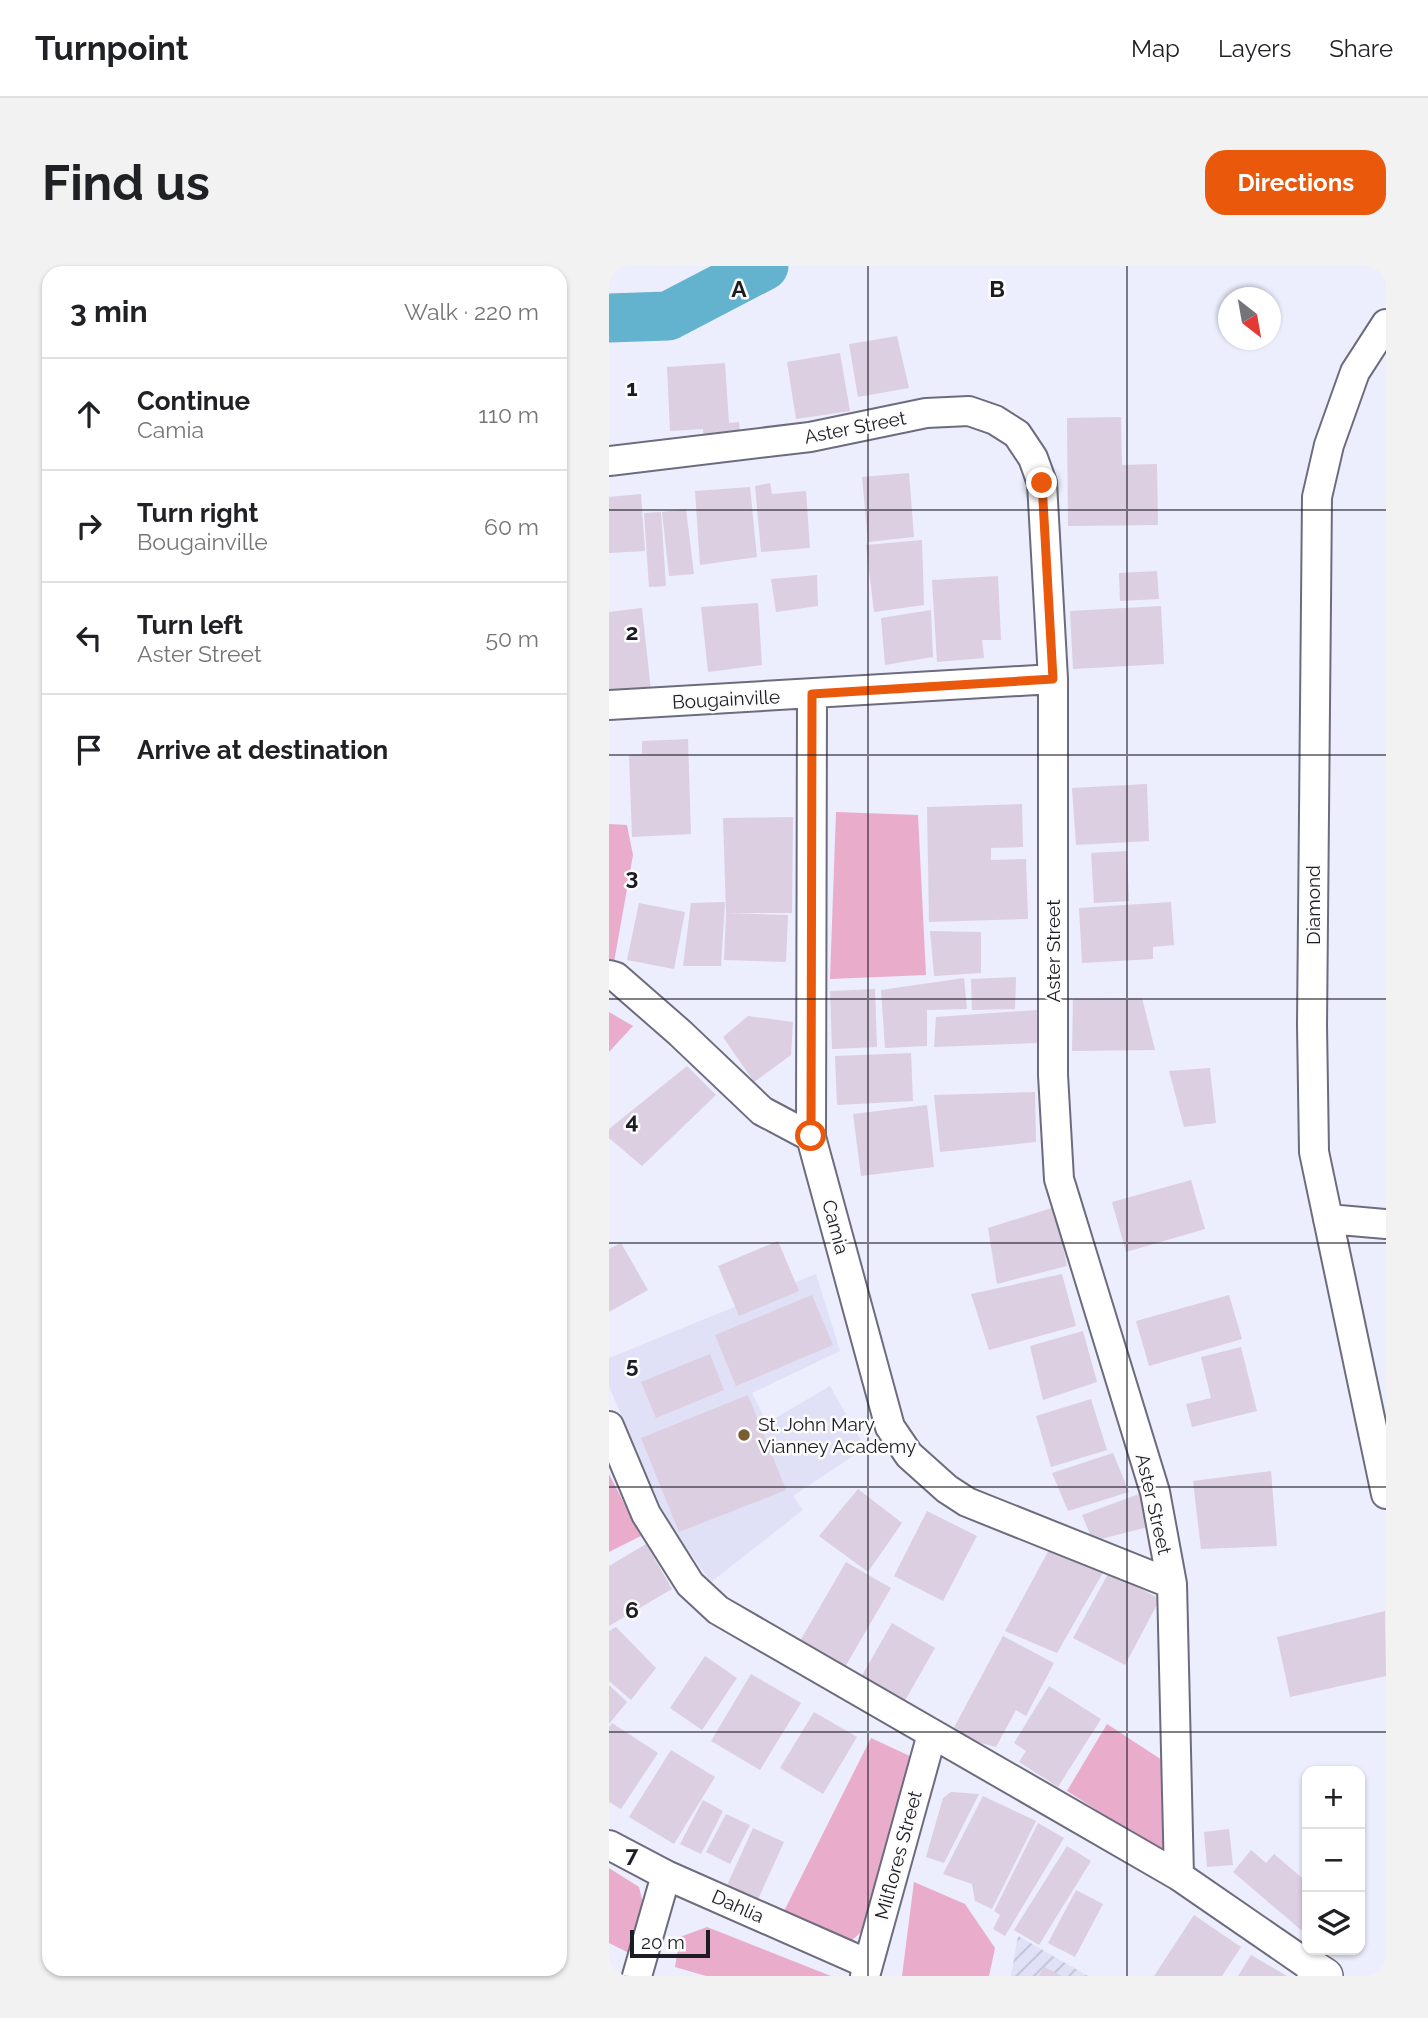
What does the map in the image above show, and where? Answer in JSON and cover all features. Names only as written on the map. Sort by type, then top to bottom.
[{"type":"street","name":"Diamond","points":[[1386,324],[1355,372],[1329,445],[1317,497],[1312,1051],[1314,1152],[1386,1494]]},
{"type":"street","name":"Aster Street","points":[[609,461],[810,437],[926,413],[969,411],[995,420],[1017,435],[1033,457],[1042,483],[1053,679],[1053,1075],[1059,1179],[1155,1492],[1172,1584],[1179,1876]]},
{"type":"street","name":"Bougainville","points":[[609,705],[1053,679]]},
{"type":"street","name":"Camia","points":[[812,694],[811,1136],[890,1427],[909,1455],[947,1489],[967,1502],[1172,1584]]},
{"type":"street","points":[[609,975],[616,977],[680,1033],[762,1111],[811,1136]]},
{"type":"street","points":[[1328,1219],[1386,1224]]},
{"type":"street","points":[[609,1426],[646,1514],[690,1584],[718,1610],[1179,1876],[1320,1972]]},
{"type":"street","name":"Milflores Street","points":[[867,1970],[932,1734]]},
{"type":"street","name":"Dahlia","points":[[609,1845],[666,1875],[867,1970]]},
{"type":"street","points":[[637,1976],[666,1875]]},
{"type":"shaded area","points":[[836,812],[918,815],[926,975],[830,979]]},
{"type":"shaded area","points":[[609,824],[627,825],[633,855],[613,968],[609,966]]},
{"type":"shaded area","points":[[609,1012],[633,1026],[609,1052]]},
{"type":"shaded area","name":"St. John Mary Vianney Academy","points":[[816,1274],[840,1351],[752,1393],[767,1423],[830,1386],[865,1448],[793,1496],[803,1510],[711,1582],[659,1504],[609,1386],[609,1358]]},
{"type":"shaded area","points":[[609,1474],[641,1536],[609,1552]]},
{"type":"shaded area","points":[[1107,1724],[1162,1760],[1164,1853],[1067,1791]]},
{"type":"shaded area","points":[[871,1738],[914,1758],[869,1925],[850,1942],[782,1915]]},
{"type":"shaded area","points":[[609,1868],[639,1887],[646,1915],[635,1956],[609,1943]]},
{"type":"shaded area","points":[[914,1882],[965,1904],[995,1948],[989,1976],[902,1976]]},
{"type":"shaded area","points":[[707,1927],[831,1976],[706,1976],[675,1967],[680,1937]]},
{"type":"shaded area","points":[[1018,1936],[1088,1976],[1011,1976]]},
{"type":"building","points":[[897,336],[909,388],[858,397],[849,344]]},
{"type":"building","points":[[840,353],[850,411],[796,419],[787,362]]},
{"type":"building","points":[[725,363],[729,423],[739,422],[741,444],[704,447],[703,429],[670,431],[667,367]]},
{"type":"building","points":[[1121,417],[1122,465],[1157,464],[1158,525],[1068,526],[1067,418]]},
{"type":"building","points":[[909,473],[914,537],[868,542],[862,477]]},
{"type":"building","points":[[770,483],[772,494],[806,491],[810,548],[761,552],[755,486]]},
{"type":"building","points":[[750,487],[757,557],[700,565],[695,491]]},
{"type":"building","points":[[641,494],[645,551],[609,553],[609,497]]},
{"type":"building","points":[[686,509],[694,574],[669,576],[662,512]]},
{"type":"building","points":[[661,512],[666,586],[649,587],[644,513]]},
{"type":"building","points":[[922,540],[924,605],[874,612],[866,545]]},
{"type":"building","points":[[1157,571],[1159,599],[1120,601],[1119,573]]},
{"type":"building","points":[[817,575],[818,606],[776,612],[771,579]]},
{"type":"building","points":[[998,576],[1001,640],[982,640],[984,658],[937,662],[932,580]]},
{"type":"building","points":[[758,603],[762,665],[708,672],[701,607]]},
{"type":"building","points":[[1161,606],[1164,664],[1073,669],[1070,611]]},
{"type":"building","points":[[642,608],[651,691],[609,699],[609,612]]},
{"type":"building","points":[[931,610],[933,657],[885,665],[881,618]]},
{"type":"building","points":[[688,739],[691,834],[632,837],[629,755],[642,754],[642,741]]},
{"type":"building","points":[[1147,784],[1149,841],[1076,845],[1072,788]]},
{"type":"building","points":[[1022,804],[1023,847],[991,848],[991,860],[1026,859],[1028,919],[929,922],[927,807]]},
{"type":"building","points":[[793,817],[792,913],[726,913],[723,818]]},
{"type":"building","points":[[1127,851],[1129,901],[1094,903],[1091,853]]},
{"type":"building","points":[[725,902],[721,966],[683,966],[691,903]]},
{"type":"building","points":[[1171,902],[1174,945],[1153,947],[1153,959],[1082,963],[1079,908]]},
{"type":"building","points":[[639,903],[685,912],[674,969],[627,960]]},
{"type":"building","points":[[726,913],[788,915],[786,962],[724,960]]},
{"type":"building","points":[[930,931],[981,932],[981,973],[934,976]]},
{"type":"building","points":[[1016,977],[1015,1009],[972,1010],[971,979]]},
{"type":"building","points":[[964,978],[967,1009],[927,1010],[927,1046],[885,1048],[881,990]]},
{"type":"building","points":[[875,989],[877,1047],[832,1049],[830,991]]},
{"type":"building","points":[[1142,998],[1155,1050],[1072,1051],[1073,999]]},
{"type":"building","points":[[1038,1010],[1037,1043],[934,1047],[936,1017]]},
{"type":"building","points":[[748,1016],[793,1022],[791,1055],[754,1082],[723,1037]]},
{"type":"building","points":[[911,1053],[913,1101],[837,1105],[835,1056]]},
{"type":"building","points":[[687,1066],[716,1095],[642,1166],[609,1138],[609,1129]]},
{"type":"building","points":[[1210,1068],[1216,1123],[1184,1127],[1169,1071]]},
{"type":"building","points":[[1035,1092],[1036,1142],[940,1152],[934,1095]]},
{"type":"building","points":[[927,1105],[934,1167],[861,1176],[853,1114]]},
{"type":"building","points":[[1191,1180],[1205,1229],[1126,1252],[1112,1202]]},
{"type":"building","points":[[1055,1207],[1067,1266],[997,1284],[988,1228]]},
{"type":"building","points":[[778,1241],[799,1291],[739,1316],[718,1266]]},
{"type":"building","points":[[621,1243],[648,1290],[609,1312],[609,1249]]},
{"type":"building","points":[[1062,1274],[1076,1326],[989,1350],[971,1294]]},
{"type":"building","points":[[812,1295],[833,1345],[736,1386],[715,1335]]},
{"type":"building","points":[[1229,1295],[1242,1339],[1149,1366],[1136,1321]]},
{"type":"building","points":[[1083,1331],[1097,1382],[1043,1400],[1030,1346]]},
{"type":"building","points":[[1241,1347],[1257,1411],[1192,1427],[1186,1404],[1211,1398],[1201,1357]]},
{"type":"building","points":[[710,1354],[724,1390],[656,1418],[641,1382]]},
{"type":"building","points":[[748,1395],[786,1490],[679,1532],[641,1438]]},
{"type":"building","points":[[1091,1399],[1107,1450],[1051,1467],[1036,1416]]},
{"type":"building","points":[[1113,1453],[1129,1492],[1068,1511],[1052,1473]]},
{"type":"building","points":[[1271,1471],[1277,1546],[1201,1549],[1193,1481]]},
{"type":"building","points":[[858,1489],[902,1523],[868,1572],[819,1536]]},
{"type":"building","points":[[1139,1494],[1152,1526],[1093,1541],[1082,1515]]},
{"type":"building","points":[[927,1511],[977,1536],[943,1601],[894,1576]]},
{"type":"building","points":[[646,1544],[672,1589],[609,1626],[609,1566]]},
{"type":"building","points":[[1051,1546],[1105,1569],[1057,1653],[1005,1631]]},
{"type":"building","points":[[846,1562],[891,1588],[845,1667],[800,1641]]},
{"type":"building","points":[[1109,1572],[1160,1599],[1125,1665],[1073,1638]]},
{"type":"building","points":[[1385,1611],[1386,1676],[1290,1697],[1277,1637]]},
{"type":"building","points":[[892,1623],[935,1648],[903,1704],[860,1679]]},
{"type":"building","points":[[616,1627],[656,1668],[631,1700],[609,1681],[609,1631]]},
{"type":"building","points":[[1003,1636],[1054,1663],[1026,1716],[1016,1710],[996,1747],[950,1735]]},
{"type":"building","points":[[705,1656],[737,1678],[702,1730],[670,1708]]},
{"type":"building","points":[[751,1674],[801,1703],[760,1770],[711,1741]]},
{"type":"building","points":[[609,1685],[627,1702],[609,1724]]},
{"type":"building","points":[[1049,1686],[1101,1719],[1058,1787],[1019,1762],[1026,1751],[1014,1743]]},
{"type":"building","points":[[814,1712],[857,1737],[823,1794],[780,1768]]},
{"type":"building","points":[[612,1723],[658,1753],[621,1809],[609,1802],[609,1727]]},
{"type":"building","points":[[671,1750],[715,1777],[674,1844],[629,1817]]},
{"type":"building","points":[[951,1792],[979,1794],[944,1863],[926,1857],[943,1798]]},
{"type":"building","points":[[983,1796],[1036,1821],[992,1909],[975,1901],[972,1884],[943,1874]]},
{"type":"building","points":[[703,1800],[723,1811],[701,1854],[680,1844]]},
{"type":"building","points":[[726,1814],[750,1825],[730,1864],[706,1852]]},
{"type":"building","points":[[1038,1823],[1064,1838],[1005,1936],[993,1929],[1000,1915],[994,1911]]},
{"type":"building","points":[[753,1828],[784,1842],[755,1906],[724,1892]]},
{"type":"building","points":[[1229,1829],[1233,1865],[1207,1867],[1204,1832]]},
{"type":"building","points":[[1067,1846],[1091,1861],[1039,1945],[1014,1930]]},
{"type":"building","points":[[1251,1850],[1266,1863],[1274,1854],[1302,1878],[1301,1930],[1233,1872]]},
{"type":"building","points":[[1076,1890],[1103,1904],[1075,1957],[1048,1943]]},
{"type":"building","points":[[1194,1915],[1241,1947],[1222,1976],[1154,1976]]},
{"type":"building","points":[[1251,1955],[1287,1976],[1238,1976]]},
{"type":"building","points":[[1044,1967],[1062,1976],[1039,1976]]},
{"type":"waterway","points":[[609,318],[668,316],[764,266]]},
{"type":"place","name":"St. John Mary Vianney Academy","points":[[744,1435]]},
{"type":"route","points":[[811,1136],[812,694],[1053,679],[1042,483]]}]
